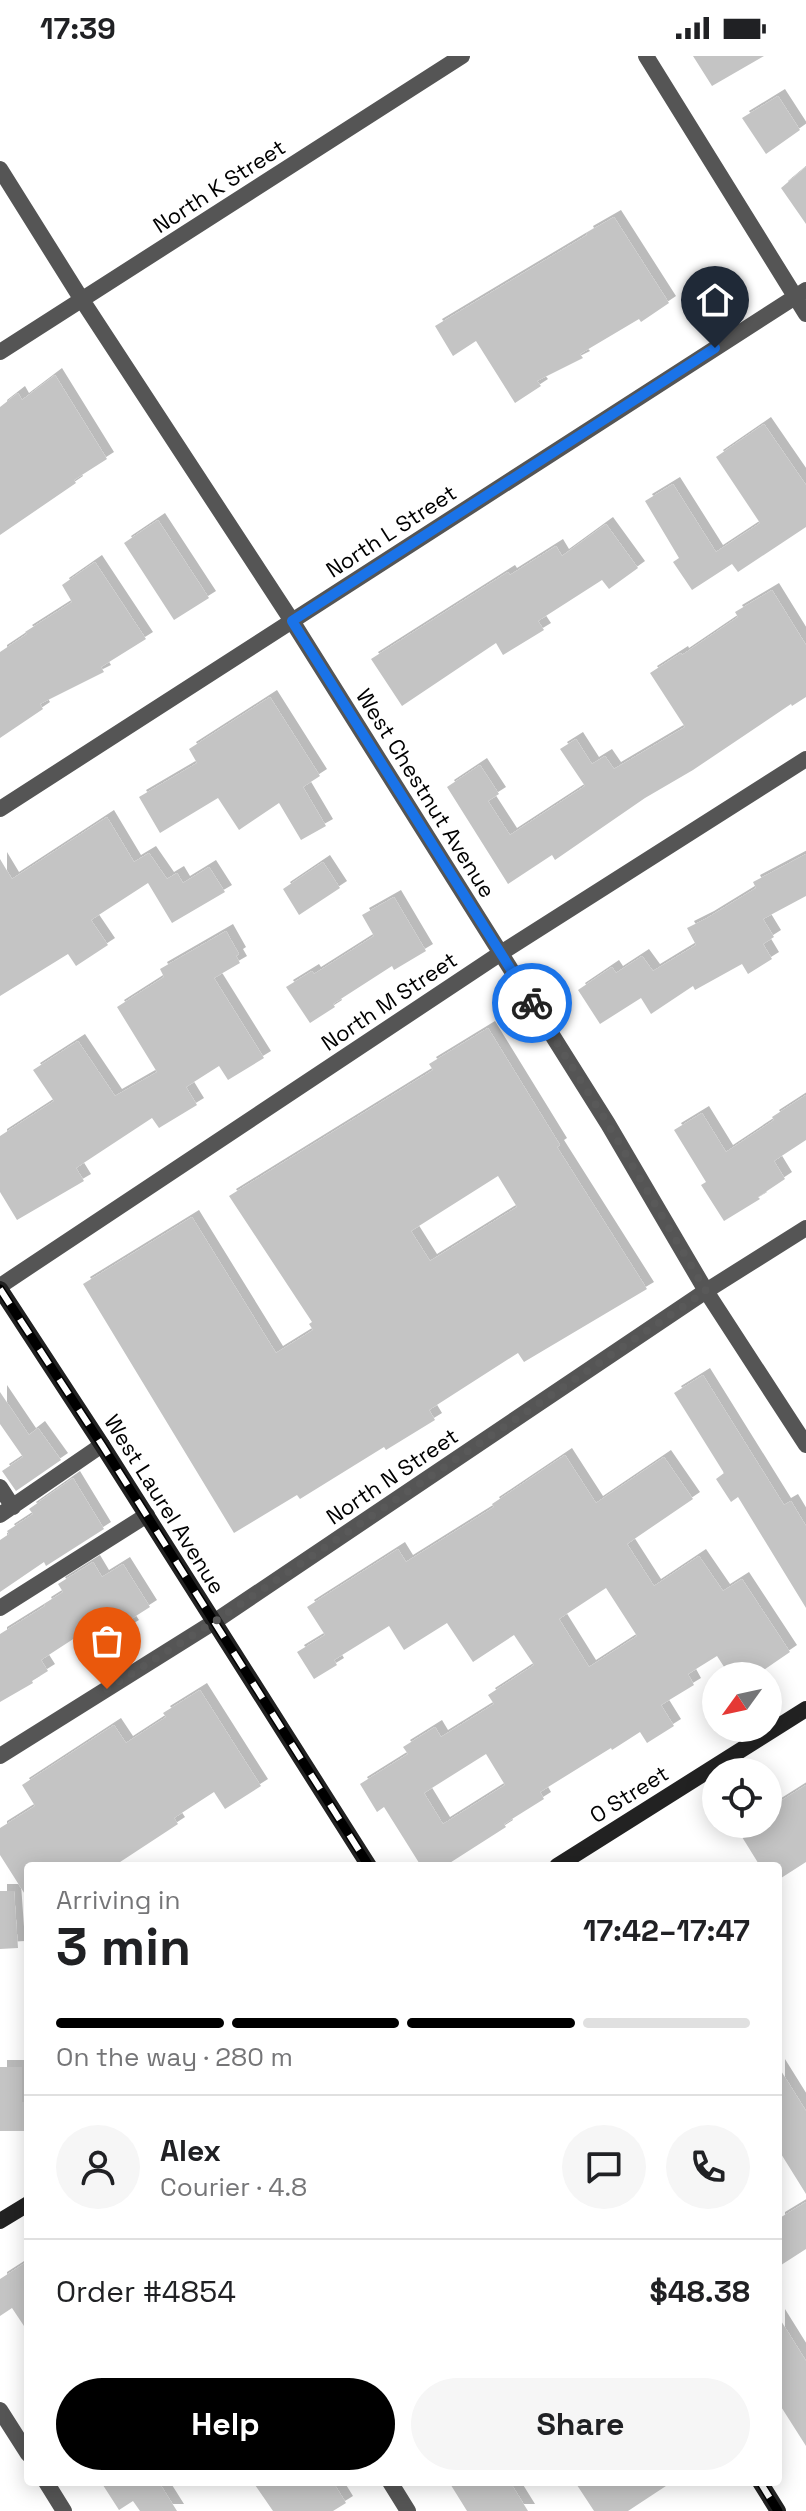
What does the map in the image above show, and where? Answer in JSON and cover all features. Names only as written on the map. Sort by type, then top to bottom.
[{"type":"street","name":"North K Street","points":[[0,352],[462,56]]},
{"type":"street","points":[[646,56],[800,294],[806,314]]},
{"type":"street","name":"West Chestnut Avenue","points":[[0,169],[292,621],[608,1124],[706,1291],[806,1445]]},
{"type":"street","name":"North L Street","points":[[0,809],[800,294]]},
{"type":"street","name":"North M Street","points":[[0,1287],[501,953],[806,759]]},
{"type":"street","name":"North N Street","points":[[0,1756],[214,1622],[706,1291],[806,1228]]},
{"type":"street","name":"West Laurel Avenue","points":[[0,1287],[366,1862]]},
{"type":"street","points":[[0,1487],[6,1511],[102,1445]]},
{"type":"street","points":[[0,1608],[147,1515]]},
{"type":"street","name":"O Street","points":[[563,1862],[806,1709]]},
{"type":"street","points":[[0,2221],[24,2206]]},
{"type":"street","points":[[0,2410],[24,2448]]},
{"type":"street","points":[[48,2486],[64,2511]]},
{"type":"street","points":[[392,2486],[408,2511]]},
{"type":"street","points":[[762,2486],[778,2511]]},
{"type":"building","points":[[693,56],[764,56],[712,86]]},
{"type":"building","points":[[778,96],[800,130],[766,154],[742,118]]},
{"type":"building","points":[[806,167],[806,224],[781,188]]},
{"type":"building","points":[[614,217],[669,303],[641,322],[639,319],[580,354],[583,358],[537,381],[541,386],[515,403],[476,341],[453,356],[435,326]]},
{"type":"building","points":[[55,375],[107,459],[0,535],[0,407],[18,393],[22,400]]},
{"type":"building","points":[[764,424],[806,485],[806,527],[738,572],[732,564],[692,590],[673,562],[679,558],[645,501],[673,484],[716,552],[760,523],[716,457]]},
{"type":"building","points":[[158,520],[209,598],[174,620],[124,543]]},
{"type":"building","points":[[606,524],[638,568],[609,589],[602,580],[538,621],[544,630],[503,655],[496,643],[402,706],[371,659],[508,572],[510,575],[556,546],[562,556]]},
{"type":"building","points":[[95,562],[146,639],[101,667],[104,672],[40,704],[43,709],[0,738],[0,652],[72,602],[62,585]]},
{"type":"building","points":[[772,590],[806,645],[806,697],[645,798],[555,860],[552,855],[508,884],[447,787],[480,765],[499,794],[488,801],[510,835],[585,786],[560,749],[576,739],[592,764],[605,756],[614,769],[685,727],[650,673],[738,617],[735,612]]},
{"type":"building","points":[[270,697],[320,776],[303,787],[326,826],[301,840],[279,803],[239,830],[218,798],[160,833],[139,797],[197,763],[189,749]]},
{"type":"building","points":[[107,817],[134,862],[149,853],[167,879],[177,873],[183,883],[209,867],[225,892],[172,923],[148,883],[91,920],[108,945],[76,966],[68,954],[0,996],[0,859],[12,879]]},
{"type":"building","points":[[806,854],[806,896],[763,919],[774,937],[763,944],[772,959],[748,974],[742,964],[695,990],[693,986],[651,1014],[641,998],[600,1024],[578,990],[612,967],[616,973],[642,956],[653,971],[696,945],[687,928],[756,888],[753,882]]},
{"type":"building","points":[[323,862],[340,888],[299,915],[283,889]]},
{"type":"building","points":[[394,897],[426,951],[394,970],[392,966],[333,1004],[335,1007],[310,1023],[286,987],[312,971],[314,974],[374,936],[362,915]]},
{"type":"building","points":[[226,931],[239,954],[236,956],[240,963],[214,978],[264,1058],[228,1080],[219,1066],[186,1087],[197,1105],[159,1128],[152,1118],[76,1168],[84,1181],[17,1220],[0,1192],[0,1136],[54,1101],[33,1070],[78,1041],[115,1096],[157,1072],[117,1007],[164,977],[160,969]]},
{"type":"building","points":[[488,1028],[560,1145],[557,1147],[647,1289],[524,1362],[518,1353],[429,1410],[435,1420],[386,1450],[384,1447],[300,1499],[297,1495],[234,1533],[83,1284],[192,1217],[276,1353],[313,1330],[309,1324],[312,1322],[229,1196],[433,1070],[429,1064]],"holes":[[[498,1176],[517,1207],[430,1261],[411,1231]]]},
{"type":"building","points":[[806,1095],[806,1140],[774,1161],[785,1179],[724,1221],[701,1185],[706,1182],[674,1130],[702,1113],[726,1152]]},
{"type":"building","points":[[703,1375],[784,1505],[791,1501],[806,1526],[806,1608],[738,1497],[731,1502],[716,1479],[724,1473],[674,1393]]},
{"type":"building","points":[[0,1392],[29,1435],[38,1428],[61,1460],[16,1491],[2,1471],[23,1457],[0,1424]]},
{"type":"building","points":[[565,1455],[596,1503],[664,1457],[693,1499],[627,1544],[654,1586],[699,1556],[723,1591],[742,1579],[790,1652],[775,1662],[721,1662],[717,1656],[702,1662],[702,1665],[688,1674],[694,1685],[661,1705],[674,1726],[647,1743],[640,1732],[611,1748],[540,1792],[544,1799],[451,1862],[418,1862],[384,1807],[377,1812],[360,1784],[408,1754],[403,1747],[435,1727],[441,1737],[494,1704],[488,1695],[534,1665],[514,1635],[473,1662],[447,1623],[404,1650],[389,1626],[334,1660],[337,1665],[314,1679],[297,1652],[325,1635],[307,1607],[398,1549],[406,1562],[494,1507],[492,1504]],"holes":[[[606,1588],[637,1636],[589,1667],[559,1619]],[[486,1754],[505,1785],[443,1824],[424,1793]]]},
{"type":"building","points":[[73,1478],[104,1529],[46,1566],[44,1562],[0,1592],[0,1540],[9,1534],[7,1531],[33,1514],[29,1509]]},
{"type":"building","points":[[93,1562],[102,1577],[123,1564],[150,1607],[128,1621],[132,1627],[95,1649],[84,1632],[41,1660],[48,1671],[0,1702],[0,1634],[45,1606],[63,1592],[58,1584]]},
{"type":"building","points":[[200,1690],[261,1786],[225,1809],[214,1792],[174,1818],[178,1824],[120,1862],[24,1862],[24,1893],[0,1855],[0,1828],[35,1806],[22,1785],[114,1725],[126,1743],[166,1717],[163,1713]]},
{"type":"building","points":[[806,1785],[806,1862],[782,1877],[782,1862],[758,1862],[743,1838],[782,1838],[782,1800]]},
{"type":"building","points":[[0,1891],[14,1891],[18,1948],[0,1949]]},
{"type":"building","points":[[0,2067],[22,2067],[24,2131],[0,2131]]},
{"type":"building","points":[[782,2072],[806,2111],[806,2194],[782,2155]]},
{"type":"building","points":[[806,2202],[806,2249],[782,2264],[782,2217]]},
{"type":"building","points":[[24,2264],[24,2326],[12,2308],[0,2316],[0,2279]]},
{"type":"building","points":[[782,2322],[806,2361],[806,2446],[782,2408]]},
{"type":"building","points":[[104,2486],[161,2486],[177,2511],[140,2511],[133,2501],[119,2510]]},
{"type":"building","points":[[256,2486],[335,2486],[346,2503],[333,2511],[273,2511]]},
{"type":"building","points":[[451,2486],[512,2486],[528,2511],[467,2511]]},
{"type":"building","points":[[578,2486],[666,2486],[628,2511],[594,2511]]},
{"type":"railway","points":[[0,1289],[366,1862]]},
{"type":"railway","points":[[762,2486],[778,2511]]},
{"type":"way so far","points":[[107,1689],[214,1622],[706,1291],[608,1124],[532,1003]]},
{"type":"route","points":[[532,1003],[292,621],[715,348]]}]
